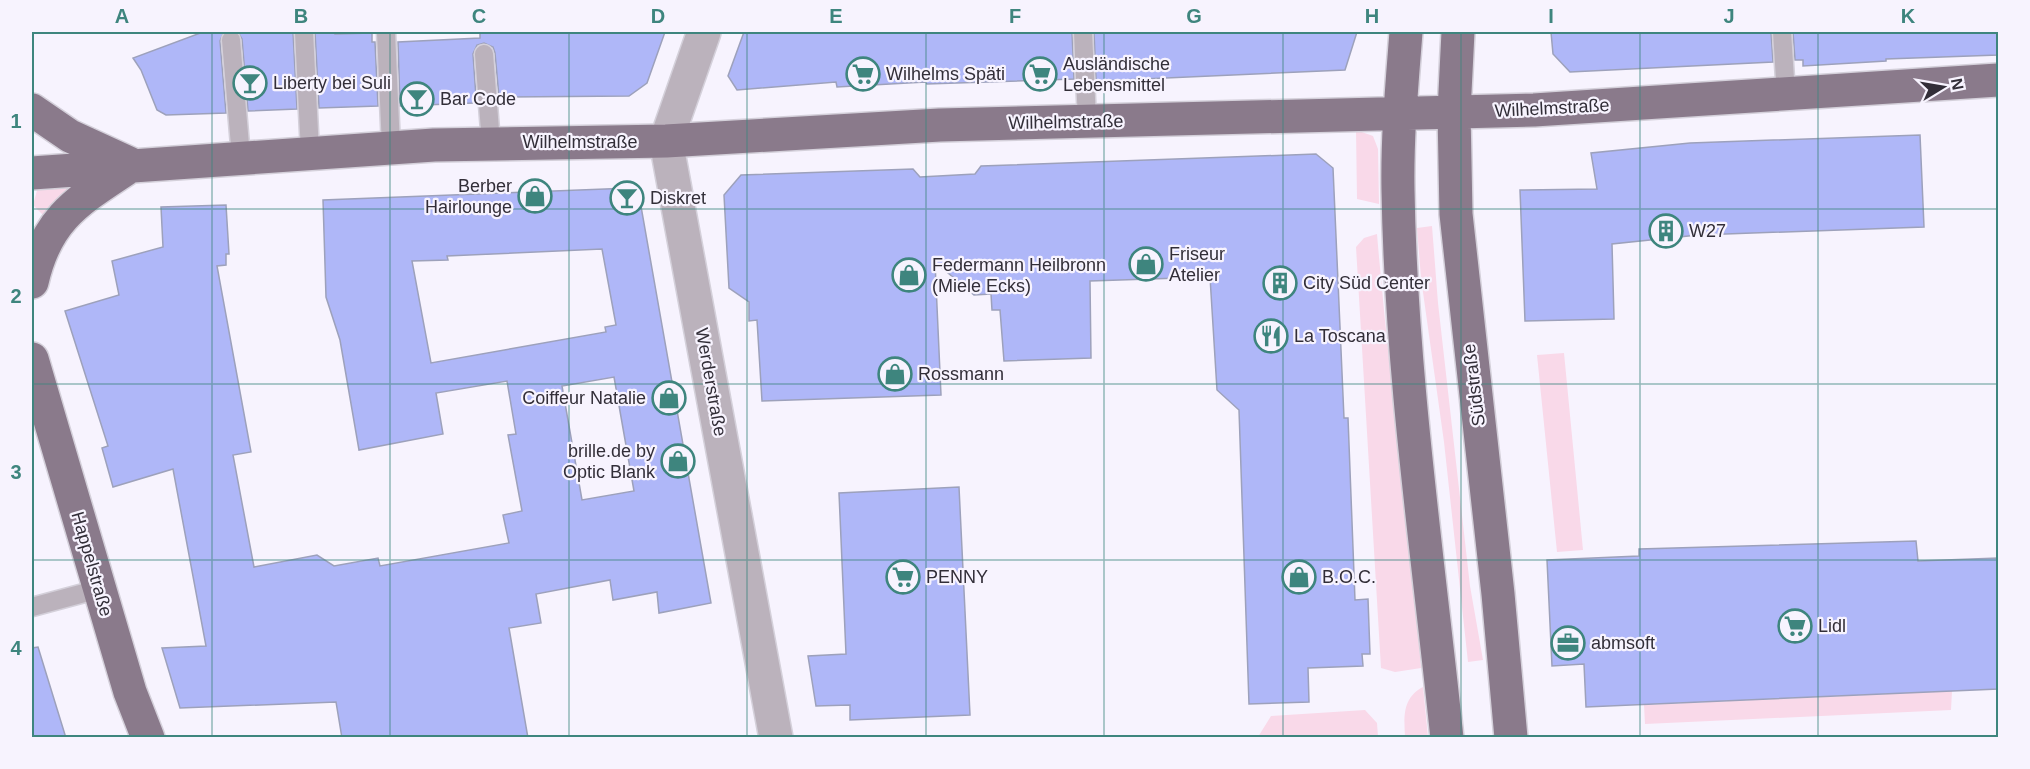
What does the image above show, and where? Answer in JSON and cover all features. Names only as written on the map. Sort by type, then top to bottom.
[{"type":"main road","points":[[1406,32],[1399,115],[1398,189],[1405,320],[1447,738]]},
{"type":"main road","name":"Südstraße","points":[[1458,32],[1454,112],[1456,214],[1500,615],[1511,738]]},
{"type":"main road","name":"Wilhelmstraße","points":[[32,173],[310,152],[491,142],[666,141],[940,125],[1399,115],[1792,95],[1998,80]]},
{"type":"main road","name":"Wilhelmstraße","points":[[32,110],[70,136],[134,164]]},
{"type":"main road","points":[[32,282],[47,236],[62,217],[84,198],[134,164]]},
{"type":"main road","name":"Happelstraße","points":[[36,374],[130,692],[148,738]]},
{"type":"street","name":"Werderstraße","points":[[704,32],[666,141],[776,738]]},
{"type":"lane","points":[[304,32],[310,152]]},
{"type":"lane","points":[[386,32],[391,147]]},
{"type":"lane","points":[[1083,32],[1087,121]]},
{"type":"lane","points":[[1782,32],[1792,95]]},
{"type":"lane","points":[[1792,95],[1794,32]]},
{"type":"lane","points":[[231,40],[241,157]]},
{"type":"lane","points":[[484,54],[491,142]]},
{"type":"lane","points":[[32,607],[99,589]]},
{"type":"shaded area","points":[[1356,130],[1373,136],[1378,149],[1379,204],[1357,199]]},
{"type":"shaded area","points":[[39,183],[76,186],[43,215],[33,205]]},
{"type":"shaded area","points":[[1432,226],[1438,303],[1470,586],[1483,660],[1468,662],[1444,442],[1421,278],[1417,228]]},
{"type":"shaded area","points":[[1377,234],[1421,668],[1395,672],[1381,668],[1356,247],[1364,238]]},
{"type":"shaded area","points":[[1564,353],[1583,550],[1557,552],[1537,355]]},
{"type":"shaded area","points":[[1423,687],[1428,737],[1405,737],[1405,715],[1408,702],[1416,691]]},
{"type":"shaded area","points":[[1952,691],[1951,710],[1645,724],[1644,705]]},
{"type":"shaded area","points":[[1365,710],[1377,723],[1378,737],[1258,737],[1271,716]]},
{"type":"building","points":[[203,32],[224,32],[220,41],[226,113],[166,115],[157,110],[141,70],[133,58]]},
{"type":"building","points":[[238,32],[293,32],[297,109],[248,111],[242,39]]},
{"type":"building","points":[[315,32],[372,33],[372,42],[375,42],[378,106],[319,108]]},
{"type":"building","points":[[480,32],[665,32],[647,83],[629,96],[499,97],[495,53],[493,47],[484,43],[477,45],[473,54],[476,97],[473,98],[473,103],[400,106],[398,42],[480,38]]},
{"type":"building","points":[[744,32],[1072,32],[1074,79],[927,84],[926,82],[837,87],[836,82],[737,90],[728,76]]},
{"type":"building","points":[[1094,32],[1357,32],[1345,70],[1099,81],[1096,79]]},
{"type":"building","points":[[1551,32],[1771,32],[1773,62],[1570,72],[1553,54]]},
{"type":"building","points":[[1793,32],[1998,32],[1998,55],[1886,59],[1886,61],[1803,66],[1803,60],[1795,60]]},
{"type":"building","name":"W27","points":[[1920,135],[1924,227],[1698,235],[1612,244],[1614,319],[1525,321],[1520,190],[1597,189],[1591,153],[1690,143]]},
{"type":"building","points":[[1316,154],[1333,168],[1344,418],[1348,418],[1355,600],[1368,599],[1370,654],[1362,654],[1363,666],[1308,668],[1309,702],[1249,704],[1239,410],[1217,390],[1210,277],[1090,281],[1091,358],[1004,361],[1000,310],[992,310],[991,294],[974,295],[935,262],[941,395],[762,401],[757,320],[749,321],[749,302],[729,288],[724,195],[741,175],[913,169],[920,177],[975,174],[981,166]]},
{"type":"building","points":[[631,188],[639,195],[711,603],[659,613],[657,592],[613,600],[610,580],[536,594],[541,623],[509,628],[528,738],[342,738],[336,702],[180,708],[162,648],[206,646],[173,469],[113,487],[102,448],[108,446],[65,311],[119,295],[112,261],[163,247],[161,207],[226,205],[229,254],[226,254],[226,265],[217,266],[251,452],[233,455],[254,567],[317,555],[334,566],[378,558],[380,566],[509,543],[503,515],[522,511],[508,435],[516,434],[507,381],[436,393],[443,434],[359,450],[340,340],[326,297],[323,200]],"holes":[[[602,249],[616,325],[605,327],[606,332],[431,363],[412,261],[448,260],[447,256]],[[614,377],[634,491],[582,500],[562,386]]]},
{"type":"building","name":"PENNY","points":[[959,487],[970,715],[850,720],[850,705],[816,706],[808,656],[846,654],[839,493]]},
{"type":"building","name":"Lidl","points":[[1916,541],[1918,561],[1998,558],[1998,689],[1586,707],[1584,664],[1552,666],[1547,560],[1639,556],[1639,549]]},
{"type":"building","points":[[38,647],[66,738],[32,738],[32,648]]},
{"type":"place","name":"Wilhelms Späti","points":[[863,74]]},
{"type":"place","name":"Ausländische Lebensmittel","points":[[1040,74]]},
{"type":"place","name":"Liberty bei Suli","points":[[250,83]]},
{"type":"place","name":"Bar Code","points":[[417,99]]},
{"type":"place","name":"Berber Hairlounge","points":[[535,196]]},
{"type":"place","name":"Diskret","points":[[627,198]]},
{"type":"place","name":"W27","points":[[1666,231]]},
{"type":"place","name":"Friseur Atelier","points":[[1146,264]]},
{"type":"place","name":"Federmann Heilbronn (Miele Ecks)","points":[[909,275]]},
{"type":"place","name":"City Süd Center","points":[[1280,283]]},
{"type":"place","name":"La Toscana","points":[[1271,336]]},
{"type":"place","name":"Rossmann","points":[[895,374]]},
{"type":"place","name":"Coiffeur Natalie","points":[[669,398]]},
{"type":"place","name":"brille.de by Optic Blank","points":[[678,461]]},
{"type":"place","name":"PENNY","points":[[903,577]]},
{"type":"place","name":"B.O.C.","points":[[1299,577]]},
{"type":"place","name":"Lidl","points":[[1795,626]]},
{"type":"place","name":"abmsoft","points":[[1568,643]]}]
